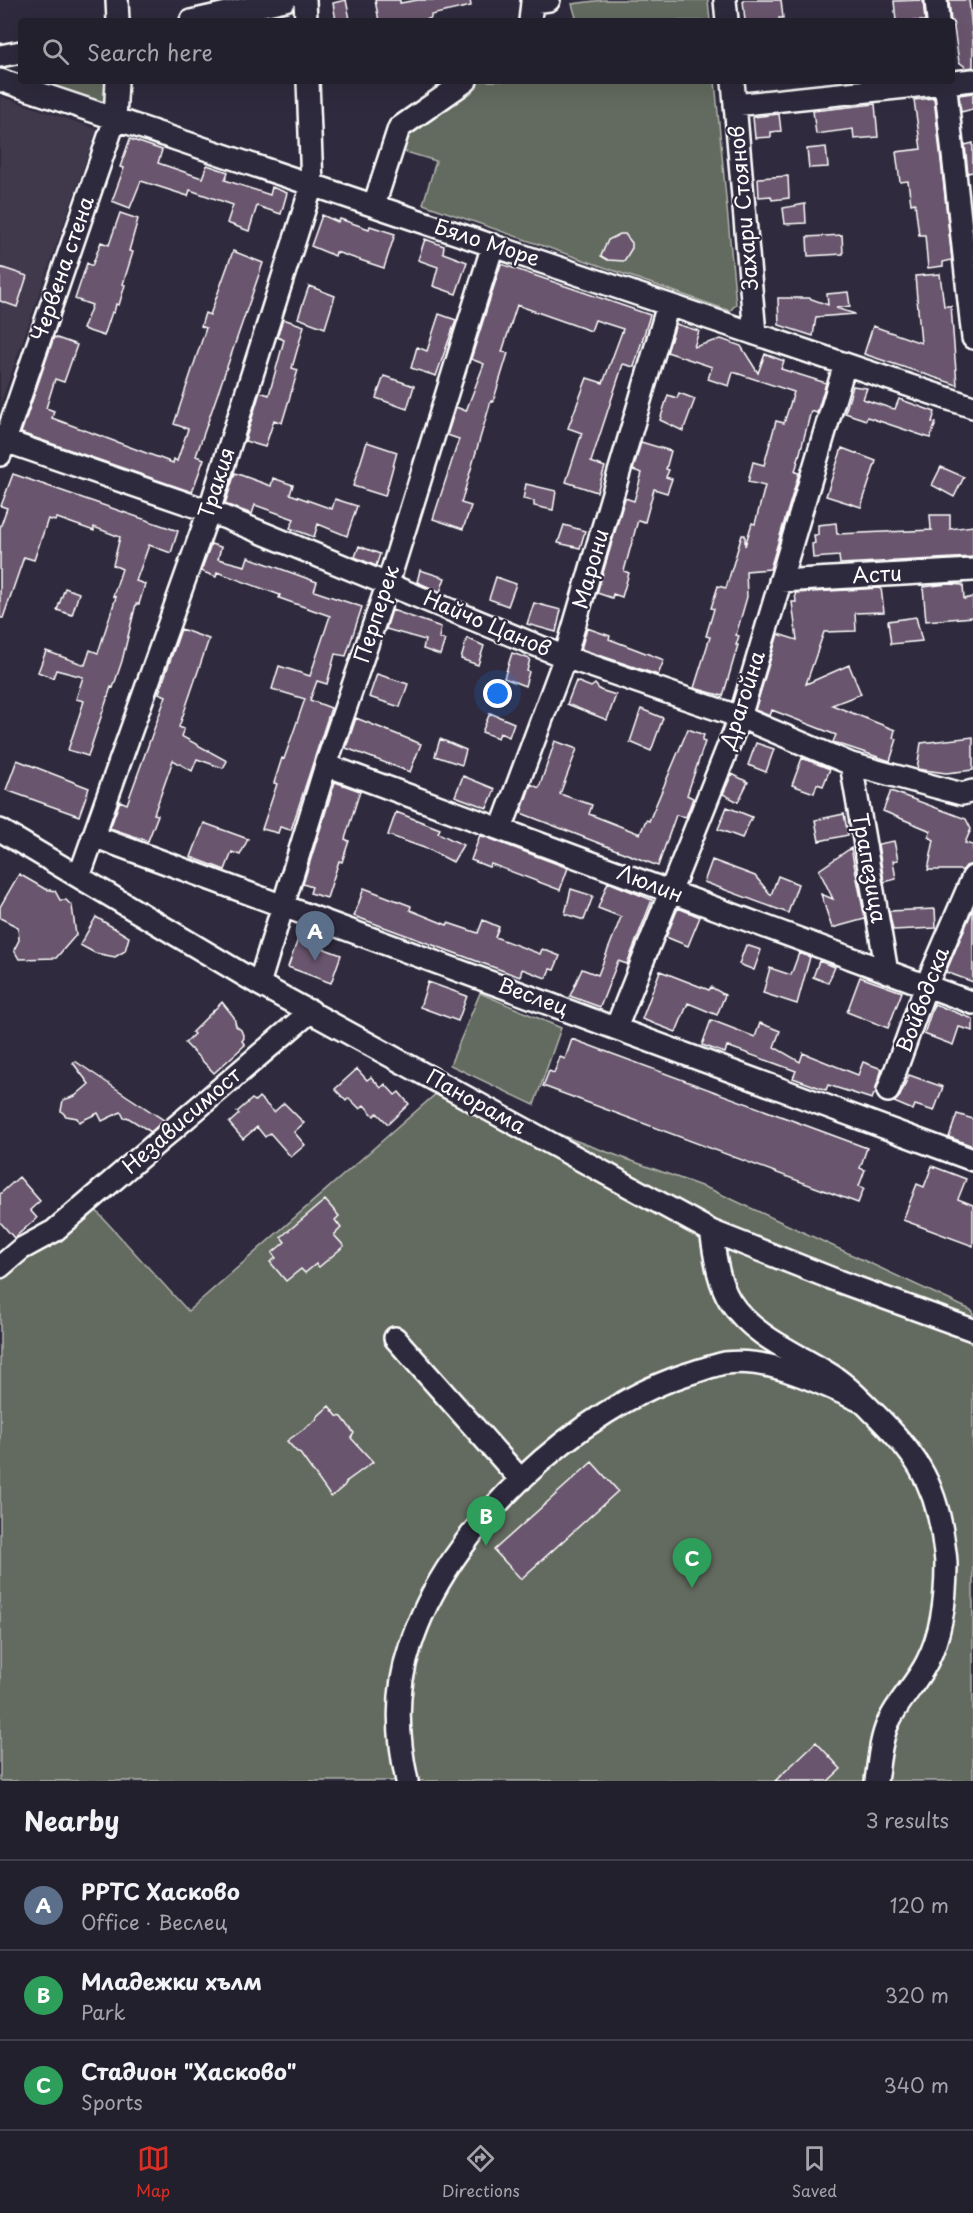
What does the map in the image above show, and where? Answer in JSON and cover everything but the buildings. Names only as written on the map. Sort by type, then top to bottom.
[{"type":"street","points":[[117,0],[118,18]]},
{"type":"street","points":[[205,18],[285,0]]},
{"type":"street","points":[[305,0],[306,18]]},
{"type":"street","points":[[726,0],[727,18]]},
{"type":"street","points":[[936,0],[938,18]]},
{"type":"street","points":[[0,56],[18,53]]},
{"type":"street","name":"Бяло Море","points":[[0,80],[973,408]]},
{"type":"street","points":[[955,81],[973,80]]},
{"type":"street","name":"Червена стена","points":[[3,448],[115,119],[117,84]]},
{"type":"street","name":"Тракия","points":[[79,877],[209,511],[312,185],[309,84]]},
{"type":"street","points":[[374,205],[399,128],[462,84]]},
{"type":"street","name":"Захари Стоянов","points":[[733,84],[755,334]]},
{"type":"street","points":[[735,105],[927,84]]},
{"type":"street","points":[[945,84],[969,257],[973,338]]},
{"type":"street","name":"Перперек","points":[[259,984],[326,765],[388,583],[493,245]]},
{"type":"street","name":"Марони","points":[[501,829],[565,657],[668,305]]},
{"type":"street","name":"Драгойна","points":[[616,1028],[740,717],[845,364]]},
{"type":"street","name":"Найчо Цанов","points":[[3,448],[209,511],[565,657],[740,717],[851,764],[962,794],[973,791]]},
{"type":"street","name":"Асти","points":[[780,581],[973,570]]},
{"type":"street","name":"Трапезица","points":[[851,764],[887,972]]},
{"type":"street","name":"Люлин","points":[[326,765],[973,1004]]},
{"type":"street","name":"Панорама","points":[[0,830],[259,984],[711,1231],[838,1281],[973,1330]]},
{"type":"street","name":"Веслец","points":[[93,836],[973,1160]]},
{"type":"street","name":"Войводска","points":[[888,1091],[926,986],[973,876]]},
{"type":"street","name":"Независимост","points":[[0,1267],[21,1249],[54,1231],[310,1011]]},
{"type":"street","points":[[711,1231],[718,1271],[730,1300],[749,1324],[834,1376],[863,1402],[896,1434],[915,1458],[932,1489],[941,1521],[946,1562],[945,1598],[936,1639],[927,1662],[888,1725],[876,1781]]},
{"type":"street","points":[[395,1338],[521,1480]]},
{"type":"street","points":[[407,1781],[401,1755],[400,1691],[409,1648],[423,1611],[455,1557],[478,1526],[521,1480],[573,1436],[632,1396],[668,1380],[724,1363],[752,1363],[782,1370],[863,1402]]},
{"type":"shaded area","points":[[0,96],[97,129],[0,406]]},
{"type":"green space","points":[[603,0],[708,0],[710,18],[576,18],[572,4]]},
{"type":"green space","points":[[46,84],[110,84],[109,95],[105,101],[100,102]]},
{"type":"green space","points":[[475,84],[715,84],[736,304],[730,311],[423,204],[436,161],[396,149],[402,131]]},
{"type":"green space","points":[[480,993],[561,1028],[534,1105],[450,1065]]},
{"type":"green space","points":[[446,1085],[474,1100],[574,1140],[712,1190],[973,1311],[973,1781],[0,1781],[0,1262],[81,1194],[188,1311]]},
{"type":"place","name":"РРТС Хасково","points":[[315,961]]},
{"type":"place","name":"Младежки хълм","points":[[486,1546]]},
{"type":"place","name":"Стадион \"Хасково\"","points":[[692,1588]]}]
